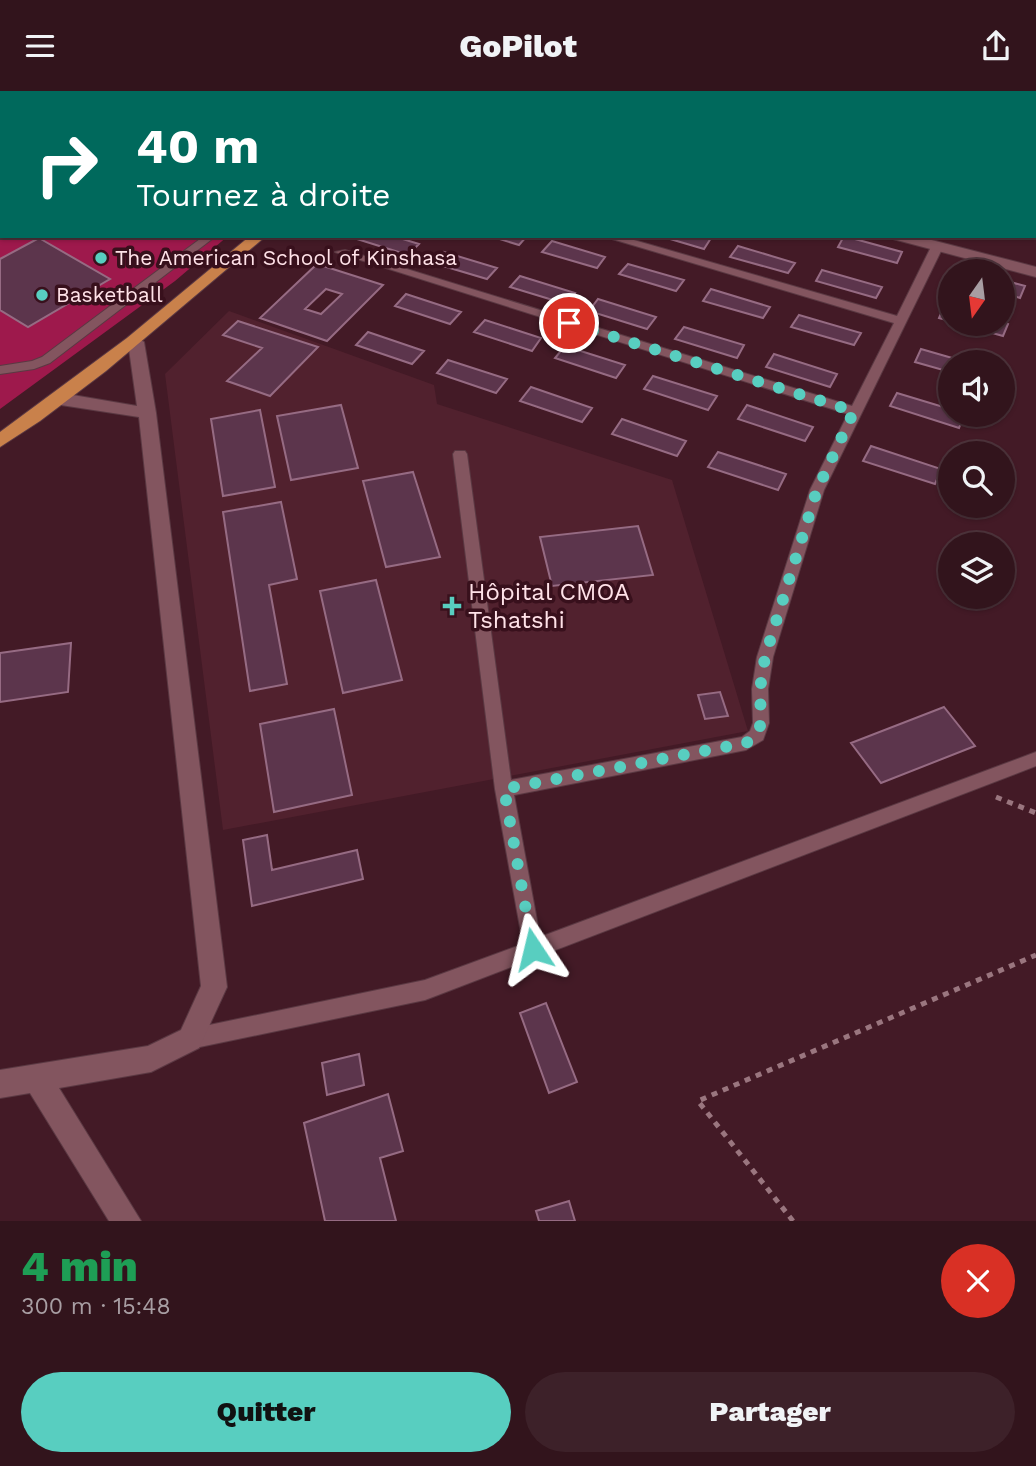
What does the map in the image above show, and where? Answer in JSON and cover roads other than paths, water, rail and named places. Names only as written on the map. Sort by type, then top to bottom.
[{"type":"main road","points":[[0,440],[61,399],[136,342],[258,238]]},
{"type":"street","points":[[905,238],[1036,272]]},
{"type":"street","points":[[0,1084],[151,1059],[190,1039],[214,987],[147,413],[136,342]]},
{"type":"street","points":[[61,399],[147,413]]},
{"type":"street","points":[[36,1077],[126,1221]]},
{"type":"lane","points":[[0,370],[34,365],[46,360],[208,238]]},
{"type":"lane","points":[[614,238],[901,321]]},
{"type":"lane","points":[[504,789],[746,743],[757,735],[761,723],[760,689],[769,644],[817,490],[937,247]]},
{"type":"lane","points":[[341,252],[854,411]]},
{"type":"lane","points":[[460,454],[504,789],[533,949]]},
{"type":"lane","points":[[190,1039],[425,990],[1036,759]]},
{"type":"place","name":"The American School of Kinshasa","points":[[101,258]]},
{"type":"place","name":"Basketball","points":[[42,295]]},
{"type":"place","name":"Hôpital CMOA Tshatshi","points":[[452,606]]}]
